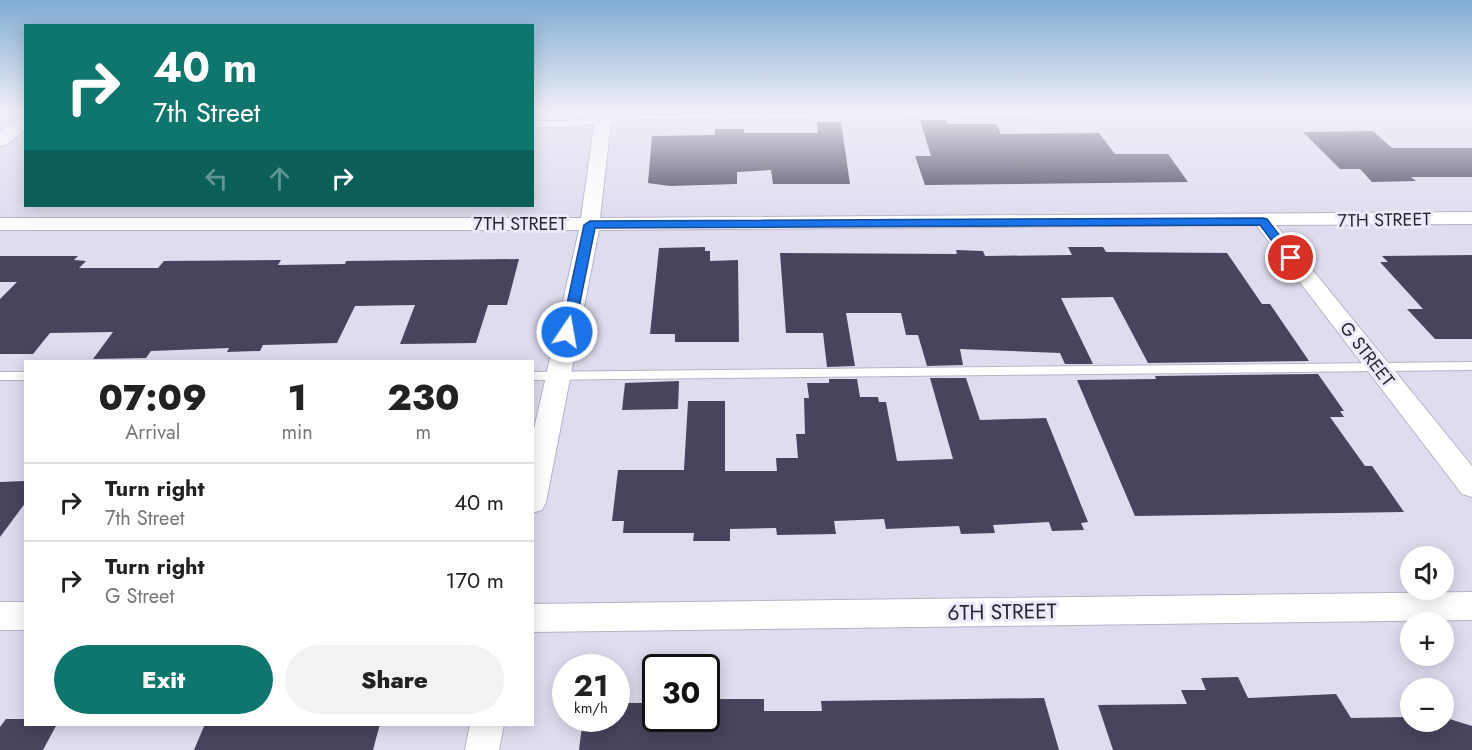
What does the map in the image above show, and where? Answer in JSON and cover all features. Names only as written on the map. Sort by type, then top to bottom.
[{"type":"street","points":[[534,492],[590,225],[599,147]]},
{"type":"street","name":"7TH STREET","points":[[0,224],[590,225],[1263,222],[1472,218]]},
{"type":"street","name":"G STREET","points":[[1263,222],[1472,486]]},
{"type":"street","name":"6TH STREET","points":[[534,618],[1472,606]]},
{"type":"street","points":[[0,616],[24,616]]},
{"type":"street","points":[[482,750],[487,726]]},
{"type":"lane","points":[[534,376],[1472,366]]},
{"type":"lane","points":[[0,376],[24,376]]},
{"type":"building","points":[[651,147],[845,147],[850,184],[773,184],[771,170],[737,172],[737,184],[670,186],[648,183]]},
{"type":"building","points":[[928,147],[1110,147],[1115,154],[1168,154],[1188,182],[925,185],[915,156],[931,156]]},
{"type":"building","points":[[1318,147],[1472,148],[1472,177],[1411,177],[1416,181],[1372,182],[1360,169],[1340,169]]},
{"type":"building","points":[[705,247],[705,251],[710,251],[710,261],[738,260],[739,342],[675,342],[675,334],[650,334],[659,248]]},
{"type":"building","points":[[1068,247],[1103,247],[1106,252],[1227,253],[1262,304],[1270,304],[1309,361],[1148,363],[1113,297],[1061,298],[1093,364],[1065,364],[1060,353],[960,349],[963,365],[927,366],[918,335],[906,335],[901,313],[846,313],[855,366],[827,367],[823,333],[786,333],[780,253],[957,254],[956,250],[983,251],[985,256],[1072,255]]},
{"type":"building","points":[[1472,255],[1472,339],[1435,339],[1407,309],[1423,309],[1380,262],[1388,262],[1382,256]]},
{"type":"building","points":[[0,256],[78,256],[74,260],[86,261],[79,268],[158,268],[164,261],[281,260],[278,265],[345,264],[346,261],[519,259],[507,305],[488,305],[476,343],[400,344],[415,305],[355,306],[337,343],[263,345],[260,351],[227,352],[229,348],[151,351],[146,358],[93,359],[113,332],[50,333],[33,354],[0,354],[0,299],[17,282],[0,282]]},
{"type":"building","points":[[1318,374],[1344,411],[1340,411],[1344,417],[1330,417],[1365,466],[1372,466],[1404,512],[1135,516],[1077,380],[1156,379],[1155,376]]},
{"type":"building","points":[[930,378],[966,378],[980,420],[1046,418],[1088,522],[1081,523],[1084,530],[1052,531],[1049,522],[993,525],[995,533],[961,534],[959,526],[886,529],[884,519],[834,521],[836,534],[777,535],[776,528],[730,529],[730,541],[693,541],[694,533],[623,533],[624,521],[612,521],[618,470],[684,470],[688,401],[725,401],[725,471],[777,471],[776,458],[798,458],[796,434],[805,434],[804,398],[809,398],[807,383],[829,383],[829,379],[857,379],[860,397],[878,397],[879,402],[886,402],[897,461],[953,459]]},
{"type":"building","points":[[679,381],[678,409],[622,410],[625,383]]},
{"type":"building","points":[[24,481],[24,505],[0,537],[0,482]]},
{"type":"building","points":[[1238,677],[1248,698],[1336,694],[1351,718],[1400,717],[1400,732],[1454,732],[1454,720],[1472,726],[1472,750],[1113,750],[1098,705],[1187,704],[1181,690],[1206,690],[1201,678]]},
{"type":"building","points":[[1044,698],[1059,750],[579,750],[581,732],[630,732],[630,703],[642,703],[642,732],[720,732],[720,699],[764,699],[764,711],[822,711],[821,701]]},
{"type":"building","points":[[6,719],[24,719],[24,726],[56,726],[43,750],[0,750],[0,727]]},
{"type":"building","points":[[204,726],[379,726],[373,750],[194,750]]},
{"type":"route","points":[[567,332],[590,225],[1263,222],[1291,258]]}]
